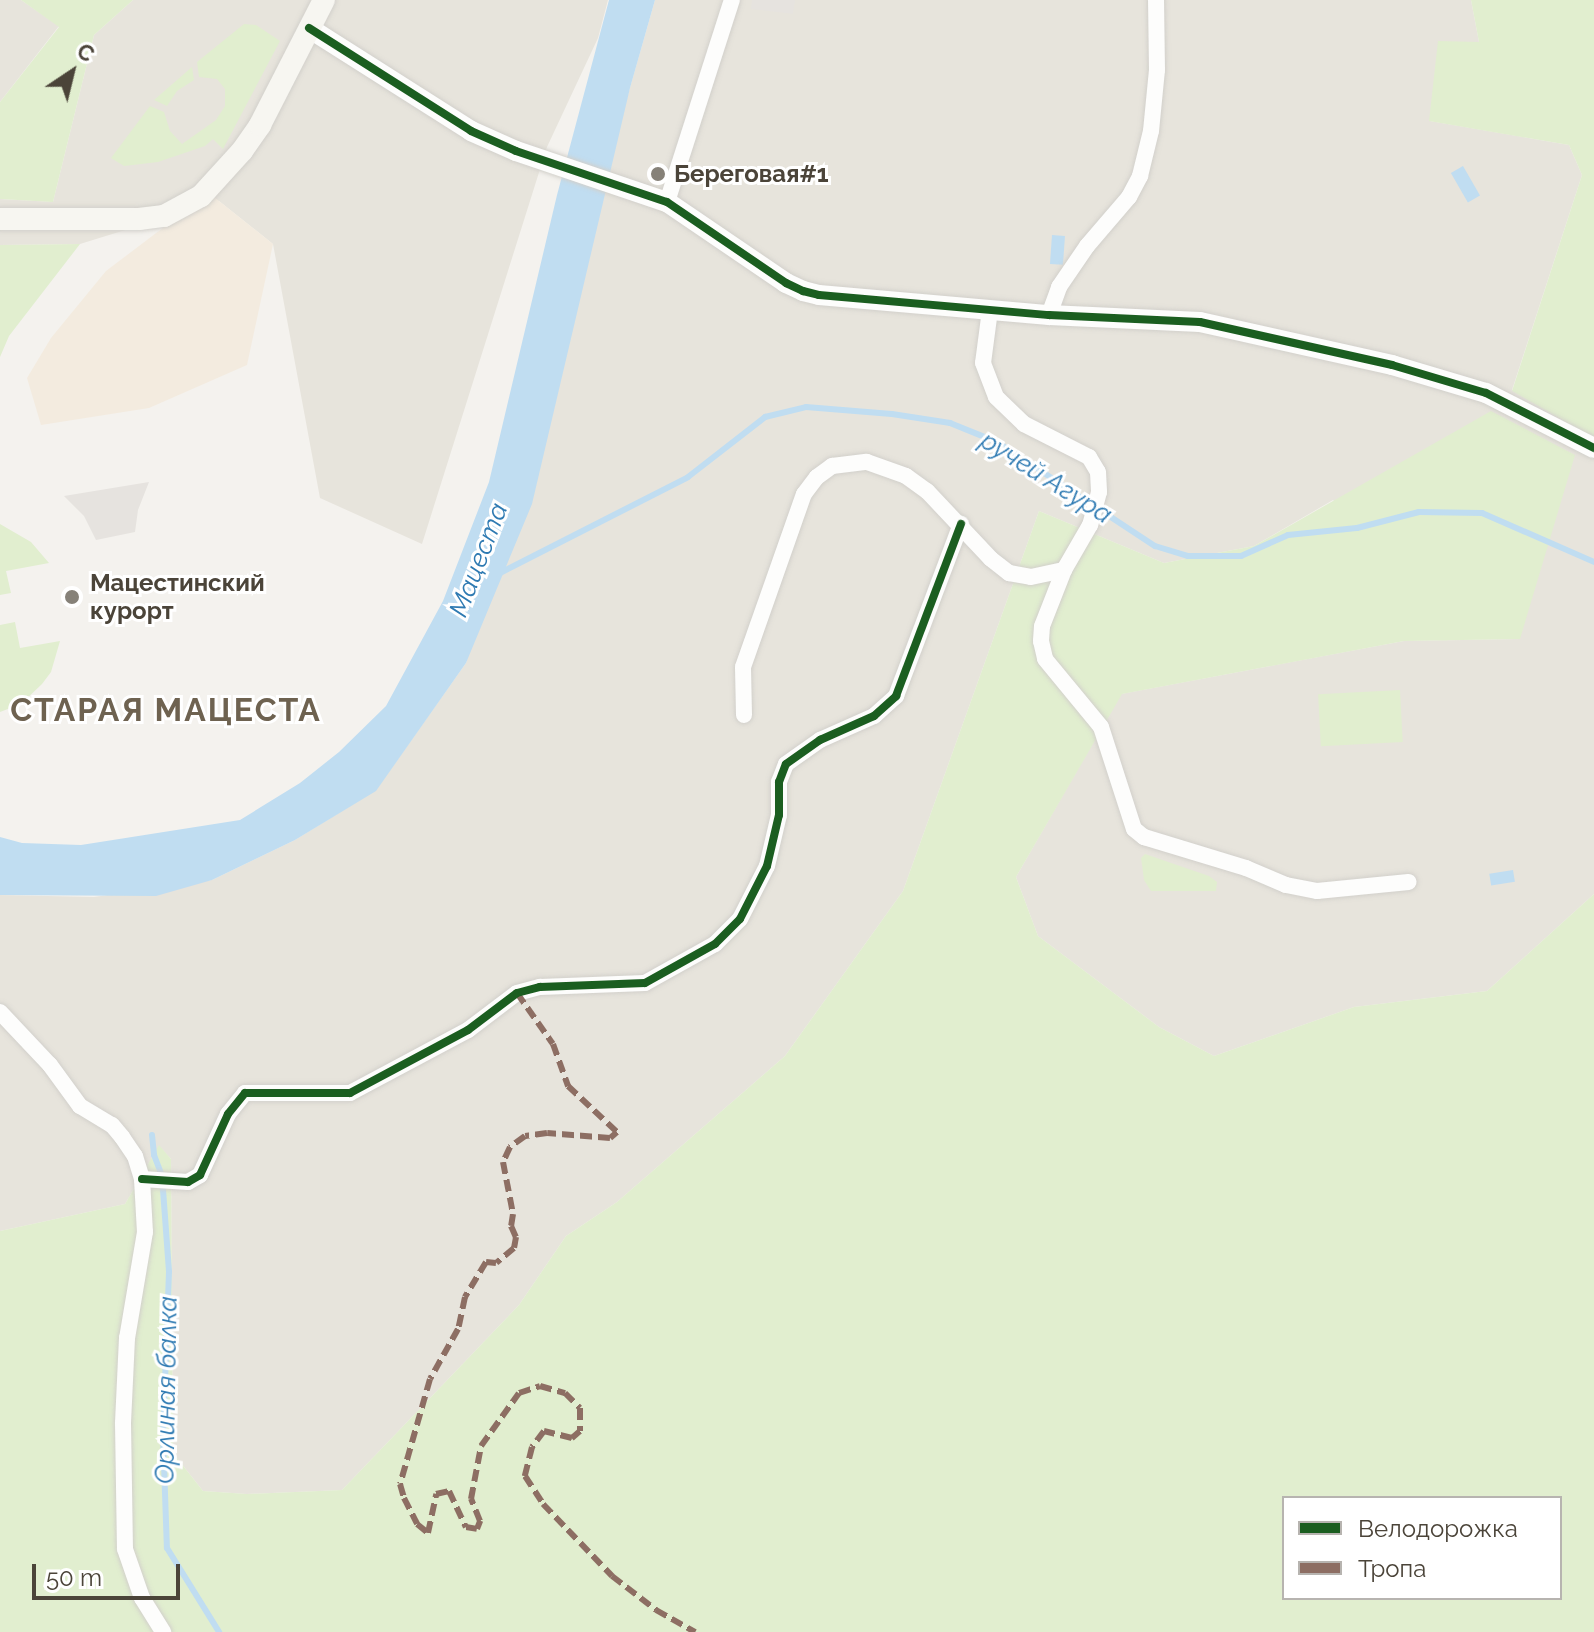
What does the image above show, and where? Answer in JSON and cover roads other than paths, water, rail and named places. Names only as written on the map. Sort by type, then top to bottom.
[{"type":"main road","points":[[0,219],[139,219],[164,216],[201,196],[242,151],[260,125],[324,0]]},
{"type":"street","points":[[667,202],[732,0]]},
{"type":"street","points":[[1049,315],[1059,287],[1087,246],[1129,197],[1146,158],[1157,70],[1156,0]]},
{"type":"street","points":[[309,28],[447,117],[516,151],[667,202],[786,283],[803,291],[1049,315],[1200,322],[1392,365],[1486,393],[1594,448]]},
{"type":"street","points":[[990,310],[983,363],[996,397],[1024,424],[1095,463],[1099,492],[1090,525],[1064,570],[1042,626],[1045,659],[1101,727],[1134,829],[1144,837],[1246,868],[1286,885],[1317,891],[1409,882]]},
{"type":"street","points":[[744,715],[743,667],[804,494],[817,477],[832,466],[851,461],[889,468],[927,491],[991,559],[1009,573],[1031,577],[1064,570]]},
{"type":"street","points":[[142,1179],[188,1182],[200,1175],[228,1114],[245,1093],[350,1093],[468,1030],[517,993],[540,987],[645,983],[715,944],[740,919],[767,866],[779,815],[779,782],[786,764],[820,740],[888,706],[901,685],[961,524]]},
{"type":"street","points":[[0,1012],[50,1065],[80,1106],[117,1131],[135,1156],[142,1179],[145,1232],[127,1338],[123,1409],[125,1549],[142,1598],[163,1632]]},
{"type":"water","name":"Мацеста","points":[[609,0],[655,0],[630,88],[532,504],[466,663],[376,791],[295,840],[212,880],[156,896],[0,895],[0,837],[22,843],[81,845],[240,820],[300,783],[339,752],[386,706],[443,601],[489,482],[557,195]]},
{"type":"water","points":[[1463,166],[1480,195],[1468,202],[1451,173]]},
{"type":"water","points":[[1052,235],[1065,236],[1063,265],[1050,264]]},
{"type":"water","points":[[1513,870],[1515,882],[1491,886],[1489,874]]},
{"type":"waterway","name":"ручей Агура","points":[[498,574],[688,477],[765,417],[806,407],[892,414],[950,423],[997,442],[1155,546],[1188,556],[1241,556],[1288,535],[1357,528],[1419,512],[1482,513],[1594,562]]},
{"type":"waterway","name":"Орлиная балка","points":[[152,1135],[154,1155],[162,1176],[169,1272],[163,1436],[167,1548],[219,1632]]},
{"type":"place","name":"Береговая#1","points":[[658,174]]},
{"type":"place","name":"Мацестинский курорт","points":[[72,597]]},
{"type":"district","name":"СТАРАЯ МАЦЕСТА","points":[[166,710]]}]
